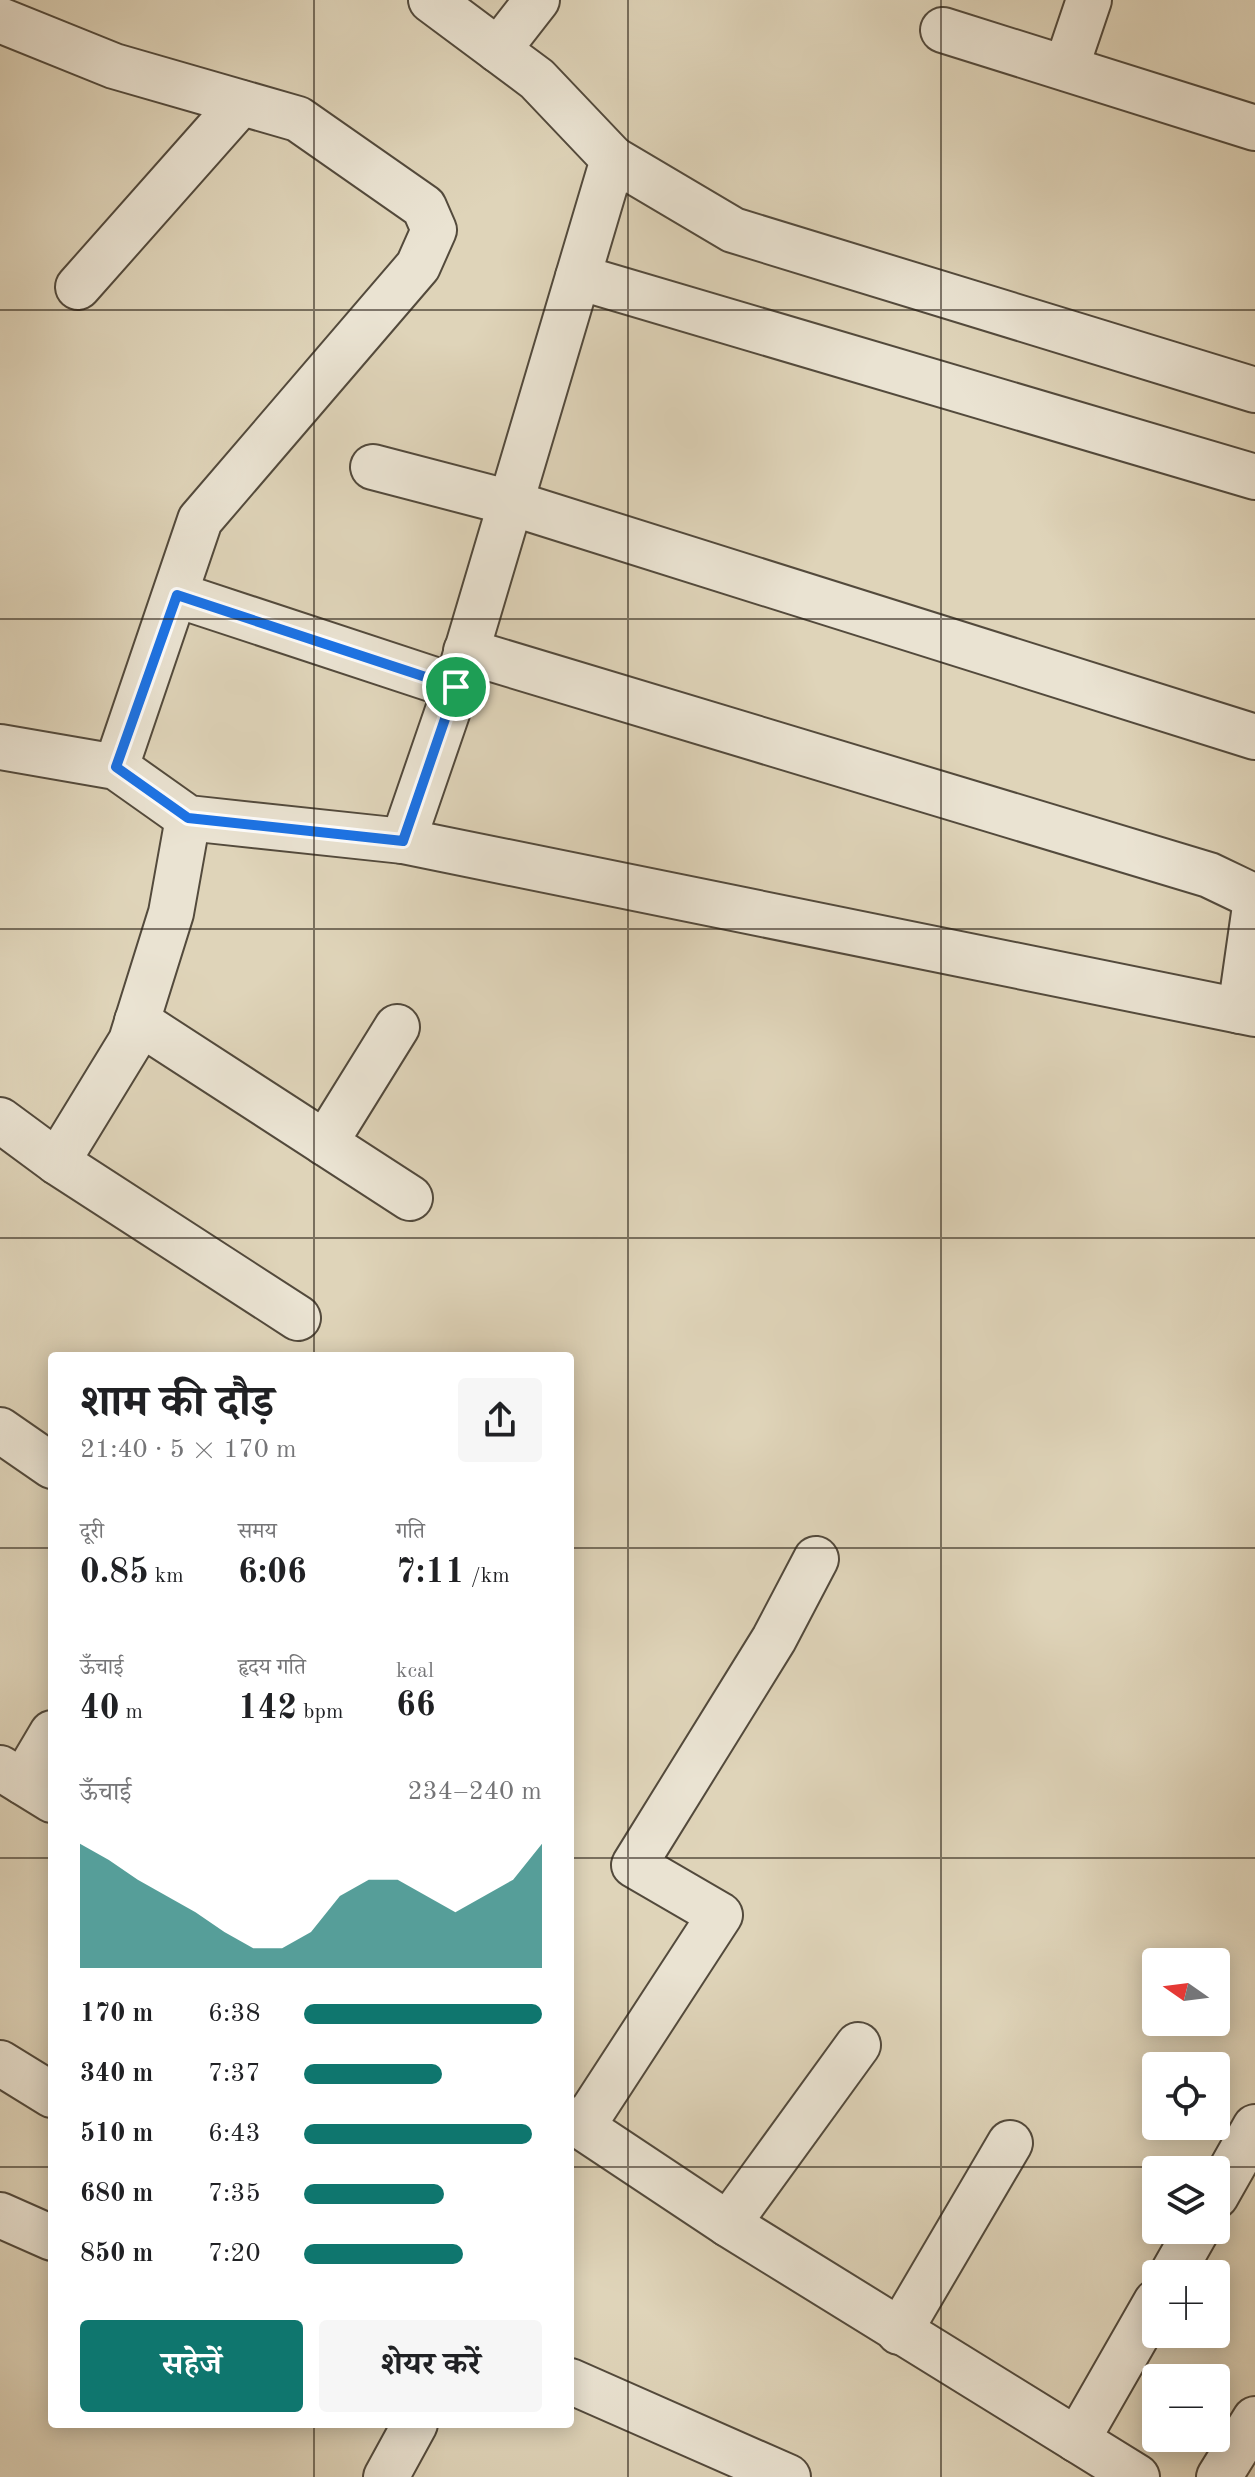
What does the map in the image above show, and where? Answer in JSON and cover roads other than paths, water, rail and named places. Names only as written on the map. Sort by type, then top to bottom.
[{"type":"street","points":[[431,0],[537,79],[613,159],[733,230],[1255,390]]},
{"type":"street","points":[[498,50],[537,0]]},
{"type":"street","points":[[1066,68],[1089,0]]},
{"type":"street","points":[[0,20],[114,66],[298,119],[424,207],[434,230],[418,266],[200,520],[116,767]]},
{"type":"street","points":[[943,30],[1255,128]]},
{"type":"street","points":[[78,287],[241,103]]},
{"type":"street","points":[[403,841],[461,669],[613,159]]},
{"type":"street","points":[[578,277],[1254,476]]},
{"type":"street","points":[[373,467],[511,503],[1255,737]]},
{"type":"street","points":[[177,595],[461,669],[1209,875],[1255,897]]},
{"type":"street","points":[[0,747],[116,767],[188,818],[403,841],[1248,1012],[1255,906]]},
{"type":"street","points":[[57,1162],[131,1041],[171,913],[188,818]]},
{"type":"street","points":[[137,1021],[410,1198]]},
{"type":"street","points":[[325,1143],[397,1027]]},
{"type":"street","points":[[0,1120],[57,1162],[298,1318]]},
{"type":"street","points":[[0,1430],[48,1463]]},
{"type":"street","points":[[816,1559],[774,1639],[634,1865],[720,1915],[576,2123],[899,2332],[1137,2477]]},
{"type":"street","points":[[25,1783],[48,1740]]},
{"type":"street","points":[[728,2224],[858,2045]]},
{"type":"street","points":[[0,2063],[48,2093]]},
{"type":"street","points":[[1230,2171],[1255,2127]]},
{"type":"street","points":[[899,2332],[1010,2143]]},
{"type":"street","points":[[0,2215],[48,2236]]},
{"type":"street","points":[[1077,2440],[1142,2326]]},
{"type":"street","points":[[574,2383],[788,2477]]},
{"type":"street","points":[[1219,2477],[1255,2419]]},
{"type":"street","points":[[386,2477],[413,2428]]}]
